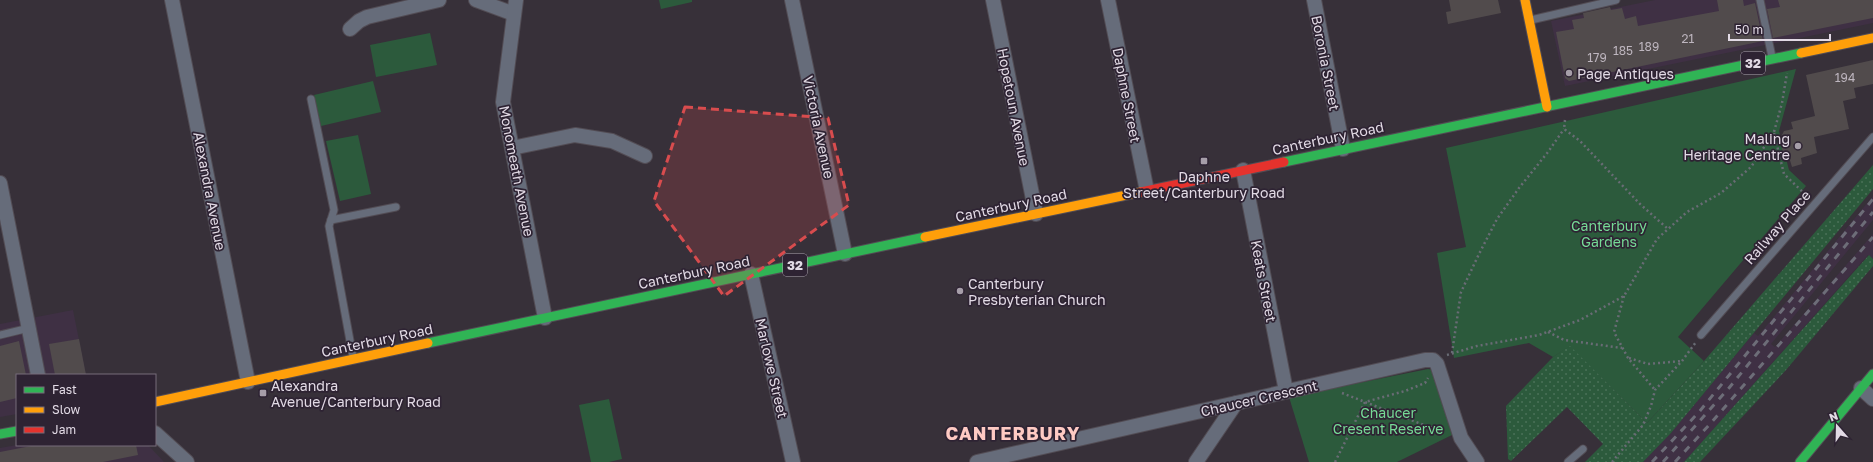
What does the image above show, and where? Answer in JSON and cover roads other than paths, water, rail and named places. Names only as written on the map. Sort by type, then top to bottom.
[{"type":"main road","points":[[1525,0],[1547,107]]},
{"type":"main road","name":"Canterbury Road","points":[[156,402],[845,254],[1873,38]]},
{"type":"main road","points":[[1800,462],[1873,374]]},
{"type":"main road","points":[[0,434],[16,431]]},
{"type":"street","name":"Alexandra Avenue","points":[[172,0],[248,382]]},
{"type":"street","points":[[350,29],[359,21],[367,17],[439,0]]},
{"type":"street","points":[[476,0],[515,7]]},
{"type":"street","name":"Victoria Avenue","points":[[792,0],[845,254]]},
{"type":"street","name":"Hopetoun Avenue","points":[[993,0],[1036,214]]},
{"type":"street","name":"Daphne Street","points":[[1108,0],[1147,191]]},
{"type":"street","name":"Boronia Street","points":[[1314,0],[1343,149]]},
{"type":"street","name":"Monomeath Avenue","points":[[515,7],[503,102],[545,318]]},
{"type":"street","points":[[512,148],[575,135],[612,141],[645,156]]},
{"type":"street","name":"Keats Street","points":[[1242,170],[1286,391]]},
{"type":"street","points":[[0,183],[38,374]]},
{"type":"street","name":"Marlowe Street","points":[[751,274],[793,462]]},
{"type":"street","name":"Chaucer Crescent","points":[[977,462],[1286,391],[1425,360],[1433,360],[1437,364],[1461,438],[1477,462]]},
{"type":"street","points":[[1861,388],[1873,398]]},
{"type":"street","points":[[1196,462],[1236,403]]},
{"type":"street","points":[[156,433],[186,462]]},
{"type":"lane","points":[[1529,21],[1616,0]]},
{"type":"lane","points":[[1760,0],[1773,59]]},
{"type":"lane","points":[[311,99],[334,210],[329,226],[354,359]]},
{"type":"lane","name":"Railway Place","points":[[1701,335],[1814,203],[1873,137]]},
{"type":"lane","points":[[331,220],[396,207]]},
{"type":"lane","points":[[0,335],[29,328]]},
{"type":"lane","points":[[1568,462],[1583,449]]},
{"type":"railway","points":[[1652,462],[1699,412],[1873,199]]},
{"type":"railway","points":[[1663,462],[1729,388],[1873,212]]},
{"type":"railway","points":[[1675,462],[1873,237]]},
{"type":"place","name":"Page Antiques","points":[[1569,73]]},
{"type":"place","name":"Maling Heritage Centre","points":[[1798,146]]},
{"type":"place","name":"Daphne Street/Canterbury Road","points":[[1204,161]]},
{"type":"place","name":"Canterbury Presbyterian Church","points":[[960,291]]},
{"type":"place","name":"Alexandra Avenue/Canterbury Road","points":[[263,393]]},
{"type":"district","name":"CANTERBURY","points":[[1013,433]]},
{"type":"park label","name":"Canterbury Gardens","points":[[1609,234]]},
{"type":"park label","name":"Chaucer Cresent Reserve","points":[[1388,420]]}]
